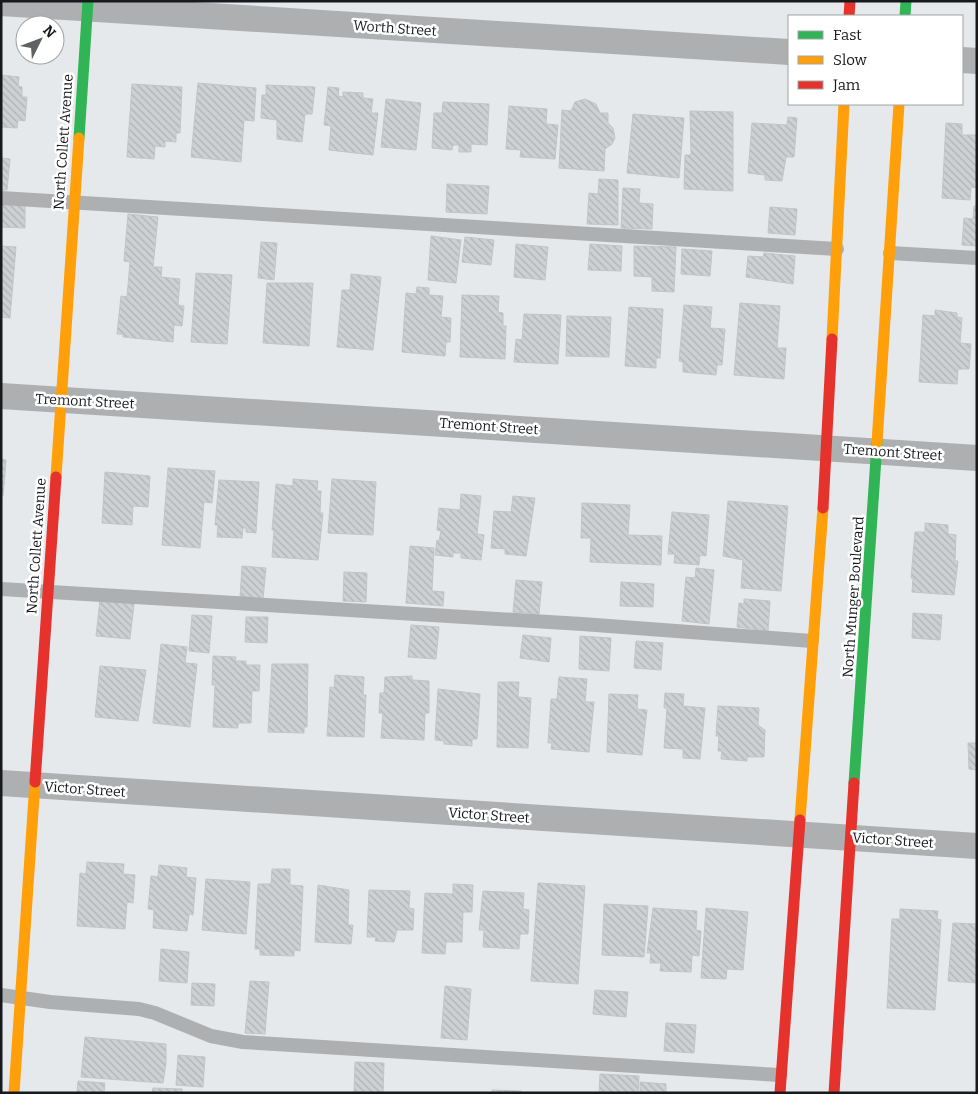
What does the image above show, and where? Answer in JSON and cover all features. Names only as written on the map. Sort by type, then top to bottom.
[{"type":"main road","points":[[849,15],[850,1]]},
{"type":"main road","points":[[905,15],[906,1]]},
{"type":"main road","name":"North Collett Avenue","points":[[14,1093],[62,400],[73,203],[88,5]]},
{"type":"main road","points":[[780,1093],[827,447],[844,105]]},
{"type":"main road","name":"North Munger Boulevard","points":[[834,1093],[878,451],[899,105]]},
{"type":"street","name":"Worth Street","points":[[1,3],[88,5],[788,52]]},
{"type":"street","points":[[963,60],[977,61]]},
{"type":"street","name":"Tremont Street","points":[[1,396],[977,458]]},
{"type":"street","name":"Victor Street","points":[[1,783],[977,846]]},
{"type":"lane","points":[[1,198],[837,249]]},
{"type":"lane","points":[[890,253],[977,258]]},
{"type":"lane","points":[[1,589],[582,624],[812,642]]},
{"type":"lane","points":[[1,995],[139,1009],[155,1013],[212,1036],[243,1042],[780,1075]]},
{"type":"building","points":[[1,75],[19,77],[18,86],[22,87],[22,97],[27,97],[25,121],[18,120],[17,128],[1,127]]},
{"type":"building","points":[[198,83],[256,88],[254,121],[244,120],[241,162],[191,157]]},
{"type":"building","points":[[132,84],[182,87],[180,133],[176,133],[176,142],[165,141],[165,147],[155,146],[154,159],[127,157]]},
{"type":"building","points":[[266,85],[315,87],[312,114],[305,114],[302,142],[277,139],[277,120],[261,118],[262,95],[266,95]]},
{"type":"building","points":[[328,87],[339,88],[338,96],[343,97],[343,92],[363,93],[363,98],[373,99],[371,113],[378,113],[373,155],[329,150],[331,126],[324,125]]},
{"type":"building","points":[[386,99],[421,103],[416,150],[381,147]]},
{"type":"building","points":[[585,99],[596,104],[600,113],[608,113],[608,123],[613,128],[615,138],[612,144],[605,149],[604,171],[559,168],[562,110],[571,111],[575,102]]},
{"type":"building","points":[[443,102],[489,104],[487,145],[471,144],[471,152],[459,152],[459,145],[453,145],[452,150],[432,148],[434,113],[442,113]]},
{"type":"building","points":[[509,106],[547,109],[546,124],[558,125],[555,159],[520,157],[521,150],[506,149]]},
{"type":"building","points":[[690,111],[733,112],[733,191],[684,189],[685,155],[691,155]]},
{"type":"building","points":[[633,114],[684,118],[679,178],[627,173]]},
{"type":"building","points":[[788,117],[797,118],[794,157],[786,157],[782,181],[765,180],[765,175],[748,173],[752,123],[787,125]]},
{"type":"building","points":[[946,123],[962,124],[962,135],[977,135],[977,188],[971,187],[970,200],[942,198]]},
{"type":"building","points":[[1,158],[10,159],[7,190],[1,190]]},
{"type":"building","points":[[599,179],[618,180],[618,225],[587,224],[589,193],[598,194]]},
{"type":"building","points":[[447,184],[489,186],[487,214],[446,212]]},
{"type":"building","points":[[623,188],[640,189],[639,203],[653,204],[652,229],[621,228]]},
{"type":"building","points":[[1,203],[25,204],[25,228],[1,227]]},
{"type":"building","points":[[974,206],[977,206],[977,246],[962,245],[964,218],[973,219]]},
{"type":"building","points":[[770,207],[797,209],[795,235],[768,233]]},
{"type":"building","points":[[128,214],[158,217],[153,267],[162,267],[161,277],[180,279],[178,305],[184,306],[182,326],[174,325],[173,342],[123,337],[123,334],[117,334],[121,296],[127,297],[130,262],[124,261]]},
{"type":"building","points":[[431,236],[461,240],[456,283],[428,280]]},
{"type":"building","points":[[465,237],[494,240],[491,265],[462,262]]},
{"type":"building","points":[[261,242],[277,243],[274,280],[258,278]]},
{"type":"building","points":[[516,244],[548,247],[545,280],[514,277]]},
{"type":"building","points":[[590,244],[622,246],[621,271],[588,270]]},
{"type":"building","points":[[1,246],[16,247],[10,318],[1,317]]},
{"type":"building","points":[[634,246],[676,247],[674,292],[652,291],[652,277],[634,276]]},
{"type":"building","points":[[682,249],[712,251],[710,276],[681,274]]},
{"type":"building","points":[[764,253],[795,256],[793,284],[746,277],[748,256],[763,257]]},
{"type":"building","points":[[196,273],[232,275],[227,344],[191,342]]},
{"type":"building","points":[[351,274],[381,277],[373,350],[337,347],[342,290],[350,290]]},
{"type":"building","points":[[267,283],[313,283],[309,346],[263,343]]},
{"type":"building","points":[[417,287],[429,288],[429,295],[443,296],[441,317],[451,318],[450,342],[446,342],[445,356],[402,352],[406,293],[416,294]]},
{"type":"building","points":[[462,295],[499,296],[498,312],[503,313],[503,326],[506,326],[505,359],[460,357]]},
{"type":"building","points":[[740,303],[780,306],[777,348],[786,348],[784,379],[734,375]]},
{"type":"building","points":[[684,305],[712,307],[710,328],[725,329],[722,365],[717,365],[716,375],[683,372],[683,362],[679,361]]},
{"type":"building","points":[[629,307],[663,309],[660,358],[656,358],[656,368],[625,366]]},
{"type":"building","points":[[935,310],[957,313],[957,317],[962,318],[960,343],[971,344],[969,369],[958,369],[957,384],[919,382],[923,315],[935,316]]},
{"type":"building","points":[[524,314],[561,315],[558,364],[514,362],[516,339],[522,340]]},
{"type":"building","points":[[567,316],[611,317],[609,357],[566,356]]},
{"type":"building","points":[[1,459],[6,460],[3,496],[1,495]]},
{"type":"building","points":[[168,468],[215,471],[212,503],[204,502],[200,548],[162,545]]},
{"type":"building","points":[[105,472],[150,476],[148,507],[133,506],[132,525],[102,523]]},
{"type":"building","points":[[293,479],[318,481],[317,491],[321,491],[320,513],[323,513],[318,560],[272,557],[276,484],[293,486]]},
{"type":"building","points":[[332,479],[376,482],[373,535],[328,533]]},
{"type":"building","points":[[219,480],[259,482],[256,533],[246,532],[246,528],[243,528],[242,538],[217,537],[218,525],[215,525]]},
{"type":"building","points":[[461,494],[481,496],[477,534],[484,535],[481,560],[461,558],[461,553],[453,553],[453,557],[435,555],[437,540],[439,541],[441,531],[437,530],[439,508],[460,510]]},
{"type":"building","points":[[513,496],[535,498],[526,556],[505,554],[505,549],[491,548],[494,511],[511,512]]},
{"type":"building","points":[[728,501],[788,506],[781,591],[741,588],[743,560],[723,556]]},
{"type":"building","points":[[582,503],[630,505],[628,535],[662,536],[661,565],[590,562],[591,538],[581,538]]},
{"type":"building","points":[[672,512],[709,515],[706,556],[700,555],[699,565],[674,563],[675,554],[668,554]]},
{"type":"building","points":[[925,523],[948,525],[948,534],[956,535],[955,561],[958,561],[954,595],[912,592],[913,578],[911,578],[915,532],[925,532]]},
{"type":"building","points":[[410,546],[434,548],[432,591],[444,592],[443,606],[406,603]]},
{"type":"building","points":[[242,566],[266,568],[263,599],[240,598]]},
{"type":"building","points":[[696,568],[714,570],[709,624],[682,621],[686,577],[695,578]]},
{"type":"building","points":[[344,572],[367,573],[366,602],[343,601]]},
{"type":"building","points":[[516,580],[542,582],[539,614],[513,612]]},
{"type":"building","points":[[621,582],[654,584],[653,607],[620,606]]},
{"type":"building","points":[[744,599],[770,601],[768,631],[737,627],[739,603],[744,604]]},
{"type":"building","points":[[100,600],[134,604],[130,639],[96,636]]},
{"type":"building","points":[[913,613],[942,615],[940,640],[912,638]]},
{"type":"building","points":[[192,615],[212,616],[209,653],[189,651]]},
{"type":"building","points":[[246,617],[268,617],[267,643],[245,642]]},
{"type":"building","points":[[411,625],[439,627],[436,659],[408,657]]},
{"type":"building","points":[[523,635],[551,638],[549,662],[520,658]]},
{"type":"building","points":[[580,636],[611,638],[609,671],[579,669]]},
{"type":"building","points":[[636,641],[663,643],[661,670],[634,668]]},
{"type":"building","points":[[161,644],[187,647],[185,663],[197,664],[190,727],[153,723]]},
{"type":"building","points":[[213,656],[236,657],[235,661],[246,661],[246,665],[260,665],[259,691],[252,691],[251,723],[238,723],[238,728],[213,727],[215,685],[212,685]]},
{"type":"building","points":[[272,664],[308,664],[307,727],[304,727],[304,733],[268,732]]},
{"type":"building","points":[[100,666],[146,670],[138,721],[95,717]]},
{"type":"building","points":[[335,675],[364,677],[363,695],[366,695],[364,737],[327,736],[330,687],[334,688]]},
{"type":"building","points":[[412,676],[412,680],[429,681],[429,713],[425,713],[424,740],[381,738],[383,713],[379,713],[380,693],[384,693],[385,677]]},
{"type":"building","points":[[559,677],[587,679],[585,702],[594,702],[589,752],[551,749],[552,743],[548,743],[551,699],[557,699]]},
{"type":"building","points":[[498,682],[519,682],[518,697],[531,698],[528,748],[497,747]]},
{"type":"building","points":[[438,689],[480,694],[477,739],[472,739],[472,746],[444,744],[444,741],[435,740]]},
{"type":"building","points":[[665,693],[684,694],[683,706],[705,708],[700,759],[683,758],[683,749],[664,748],[667,708],[664,708]]},
{"type":"building","points":[[609,694],[638,695],[637,709],[647,710],[642,755],[607,752]]},
{"type":"building","points":[[718,706],[759,708],[758,725],[765,730],[764,757],[747,757],[747,761],[721,759],[722,751],[718,751],[719,736],[716,736]]},
{"type":"building","points":[[977,728],[977,770],[969,769],[968,743],[976,743]]},
{"type":"building","points":[[87,862],[124,864],[123,874],[135,875],[133,903],[127,902],[125,929],[77,926],[80,873],[86,874]]},
{"type":"building","points":[[159,865],[187,868],[186,877],[196,878],[193,915],[189,914],[187,931],[153,928],[154,910],[148,909],[151,876],[158,877]]},
{"type":"building","points":[[272,869],[290,869],[290,885],[303,886],[300,951],[294,950],[294,956],[260,955],[260,949],[255,949],[258,884],[271,884]]},
{"type":"building","points":[[206,879],[250,882],[246,934],[202,930]]},
{"type":"building","points":[[538,883],[585,886],[578,984],[531,981]]},
{"type":"building","points":[[453,884],[473,885],[472,912],[463,912],[462,942],[446,942],[445,954],[422,953],[425,893],[453,894]]},
{"type":"building","points":[[318,885],[349,890],[348,925],[353,925],[351,944],[315,942]]},
{"type":"building","points":[[369,890],[410,891],[409,908],[414,909],[413,930],[397,930],[394,942],[375,941],[376,937],[367,937]]},
{"type":"building","points":[[483,891],[524,893],[523,909],[529,910],[528,934],[520,934],[519,949],[483,947],[484,930],[479,930]]},
{"type":"building","points":[[604,904],[648,906],[644,957],[602,955]]},
{"type":"building","points":[[653,908],[697,911],[696,930],[701,931],[699,956],[692,955],[691,972],[660,971],[661,963],[650,963],[651,953],[647,953]]},
{"type":"building","points":[[706,908],[748,912],[743,970],[727,969],[726,979],[701,978]]},
{"type":"building","points":[[900,909],[938,911],[937,919],[941,920],[935,1010],[887,1008],[892,919],[900,919]]},
{"type":"building","points":[[953,923],[977,924],[977,983],[948,981]]},
{"type":"building","points":[[161,949],[189,952],[187,983],[159,981]]},
{"type":"building","points":[[250,981],[269,982],[265,1034],[245,1033]]},
{"type":"building","points":[[192,983],[215,984],[214,1006],[191,1005]]},
{"type":"building","points":[[445,986],[471,989],[467,1040],[441,1038]]},
{"type":"building","points":[[595,990],[628,992],[626,1017],[593,1014]]},
{"type":"building","points":[[666,1023],[696,1025],[694,1053],[664,1051]]},
{"type":"building","points":[[85,1037],[166,1044],[163,1083],[81,1077]]},
{"type":"building","points":[[178,1055],[205,1057],[203,1087],[176,1085]]},
{"type":"building","points":[[355,1062],[384,1063],[383,1093],[354,1093]]},
{"type":"building","points":[[600,1074],[639,1076],[638,1093],[599,1093]]},
{"type":"building","points":[[78,1081],[105,1083],[104,1093],[77,1093]]},
{"type":"building","points":[[640,1082],[666,1084],[666,1093],[640,1093]]},
{"type":"building","points":[[153,1088],[182,1089],[182,1093],[152,1093]]},
{"type":"building","points":[[492,1090],[521,1091],[521,1093],[492,1093]]},
{"type":"traffic: fast","points":[[79,138],[88,1]]},
{"type":"traffic: fast","points":[[905,15],[906,1]]},
{"type":"traffic: fast","points":[[854,783],[877,443]]},
{"type":"traffic: slow","points":[[832,339],[844,105]]},
{"type":"traffic: slow","points":[[877,443],[899,105]]},
{"type":"traffic: slow","points":[[56,477],[79,138]]},
{"type":"traffic: slow","points":[[800,820],[823,508]]},
{"type":"traffic: slow","points":[[14,1093],[35,782]]},
{"type":"traffic: jam","points":[[849,15],[850,1]]},
{"type":"traffic: jam","points":[[823,508],[832,339]]},
{"type":"traffic: jam","points":[[35,782],[56,477]]},
{"type":"traffic: jam","points":[[834,1093],[854,783]]},
{"type":"traffic: jam","points":[[780,1093],[800,820]]}]
